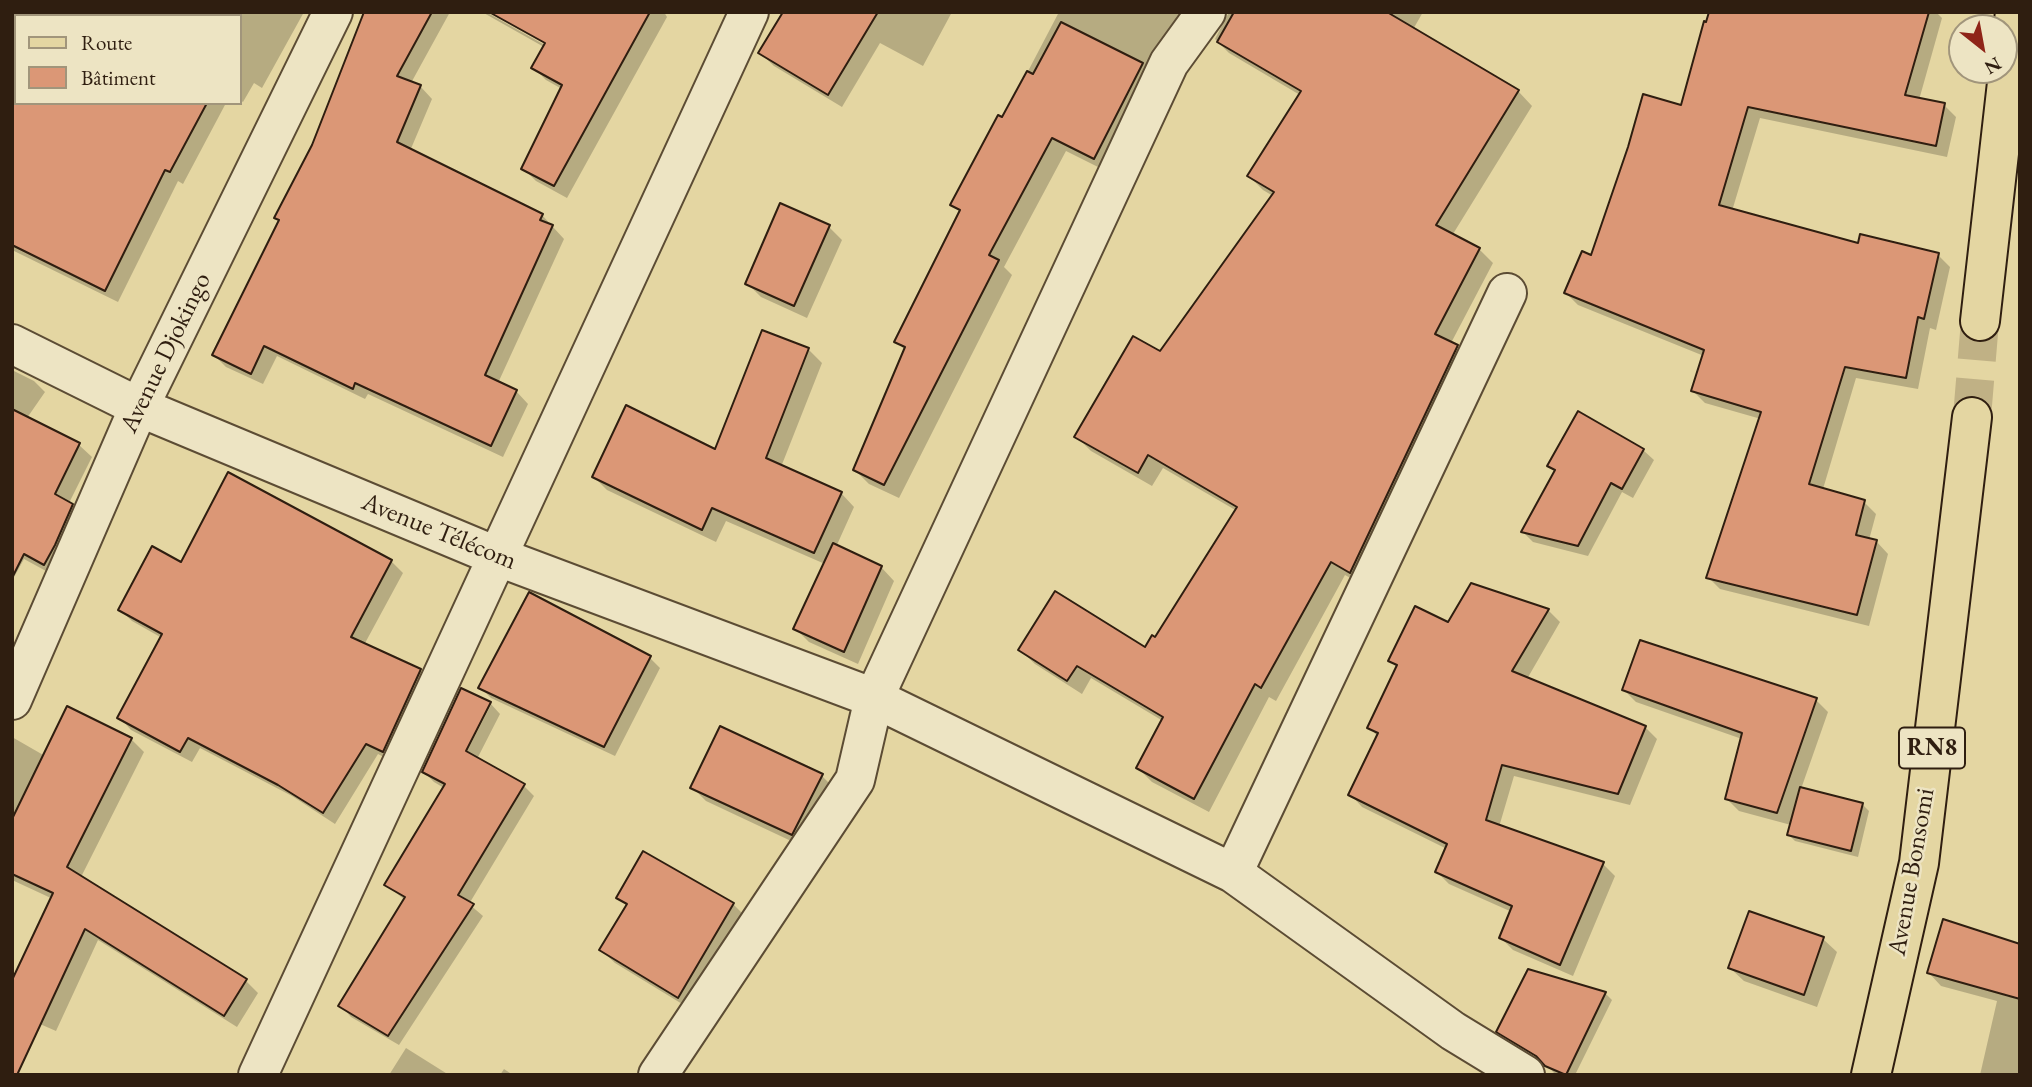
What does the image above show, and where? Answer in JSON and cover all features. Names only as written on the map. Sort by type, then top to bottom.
[{"type":"main road","points":[[1980,321],[2015,12]]},
{"type":"main road","name":"Avenue Bonsomi","points":[[1871,1075],[1919,863],[1972,417]]},
{"type":"street","name":"Avenue Djokingo","points":[[12,700],[139,407],[333,12]]},
{"type":"street","points":[[258,1075],[749,12]]},
{"type":"street","points":[[658,1075],[855,780],[874,698],[1169,63],[1206,12]]},
{"type":"street","points":[[1233,873],[1507,293]]},
{"type":"street","name":"Avenue Télécom","points":[[12,344],[139,407],[496,556],[874,698],[1233,873],[1453,1031],[1525,1075]]},
{"type":"building","points":[[364,12],[432,12],[397,76],[421,85],[397,142],[543,214],[540,220],[553,225],[485,375],[517,390],[491,446],[355,383],[353,389],[264,346],[251,374],[212,355],[279,220],[274,218],[312,145]]},
{"type":"building","points":[[489,12],[650,12],[554,186],[521,169],[562,85],[531,68],[545,43]]},
{"type":"building","points":[[783,12],[878,12],[828,95],[758,53]]},
{"type":"building","points":[[1234,12],[1387,12],[1519,90],[1436,225],[1480,248],[1435,334],[1458,345],[1350,573],[1331,562],[1261,688],[1255,684],[1194,799],[1136,768],[1163,717],[1077,666],[1067,681],[1018,650],[1055,591],[1145,647],[1152,635],[1155,637],[1237,507],[1148,455],[1138,473],[1074,437],[1133,336],[1160,351],[1274,192],[1247,176],[1301,91],[1217,42]]},
{"type":"building","points":[[1709,12],[1929,12],[1905,95],[1945,103],[1936,146],[1748,107],[1719,205],[1858,243],[1860,234],[1939,253],[1924,319],[1918,317],[1906,378],[1845,367],[1809,484],[1865,500],[1856,535],[1877,540],[1857,615],[1706,578],[1761,412],[1691,391],[1704,350],[1564,293],[1582,251],[1591,255],[1643,94],[1681,105],[1704,21],[1706,22]]},
{"type":"building","points":[[1061,22],[1143,63],[1094,159],[1052,138],[989,255],[999,260],[884,485],[853,470],[905,347],[894,342],[960,210],[950,205],[998,115],[1002,117],[1027,71],[1033,74]]},
{"type":"building","points":[[12,103],[206,105],[170,172],[165,170],[105,291],[12,245]]},
{"type":"building","points":[[780,203],[830,225],[794,306],[745,284]]},
{"type":"building","points":[[762,330],[809,348],[766,458],[842,492],[814,553],[712,508],[702,530],[592,477],[626,405],[715,449]]},
{"type":"building","points":[[12,409],[80,443],[55,494],[73,504],[55,545],[44,565],[24,554],[12,578]]},
{"type":"building","points":[[1578,411],[1644,449],[1622,489],[1611,483],[1578,546],[1521,532],[1555,470],[1547,466]]},
{"type":"building","points":[[228,472],[392,560],[351,637],[421,669],[383,752],[366,744],[323,813],[278,785],[188,738],[180,752],[117,718],[162,634],[118,610],[152,546],[181,562]]},
{"type":"building","points":[[833,543],[882,566],[844,652],[793,629]]},
{"type":"building","points":[[1471,583],[1549,609],[1512,671],[1646,726],[1618,794],[1502,765],[1486,820],[1604,862],[1560,965],[1499,938],[1512,906],[1435,872],[1447,844],[1348,795],[1378,733],[1367,728],[1397,665],[1388,661],[1415,606],[1448,622]]},
{"type":"building","points":[[529,592],[651,656],[604,747],[478,688]]},
{"type":"building","points":[[1640,640],[1817,698],[1777,813],[1725,799],[1742,733],[1622,690]]},
{"type":"building","points":[[461,688],[491,702],[466,751],[525,784],[458,895],[474,904],[388,1036],[338,1006],[405,897],[384,885],[445,784],[422,772]]},
{"type":"building","points":[[67,706],[132,738],[67,867],[247,979],[224,1016],[85,929],[17,1075],[12,1075],[12,980],[53,893],[12,874],[12,819]]},
{"type":"building","points":[[720,726],[823,774],[792,835],[690,788]]},
{"type":"building","points":[[1800,787],[1863,803],[1851,851],[1787,835]]},
{"type":"building","points":[[643,851],[734,903],[678,998],[599,950],[627,904],[616,898]]},
{"type":"building","points":[[1749,911],[1824,937],[1804,995],[1728,968]]},
{"type":"building","points":[[1943,919],[2020,944],[2020,999],[1927,973]]},
{"type":"building","points":[[1528,969],[1606,992],[1566,1075],[1545,1066],[1536,1056],[1496,1032]]},
{"type":"tunnel","points":[[1972,417],[1980,321]]}]
